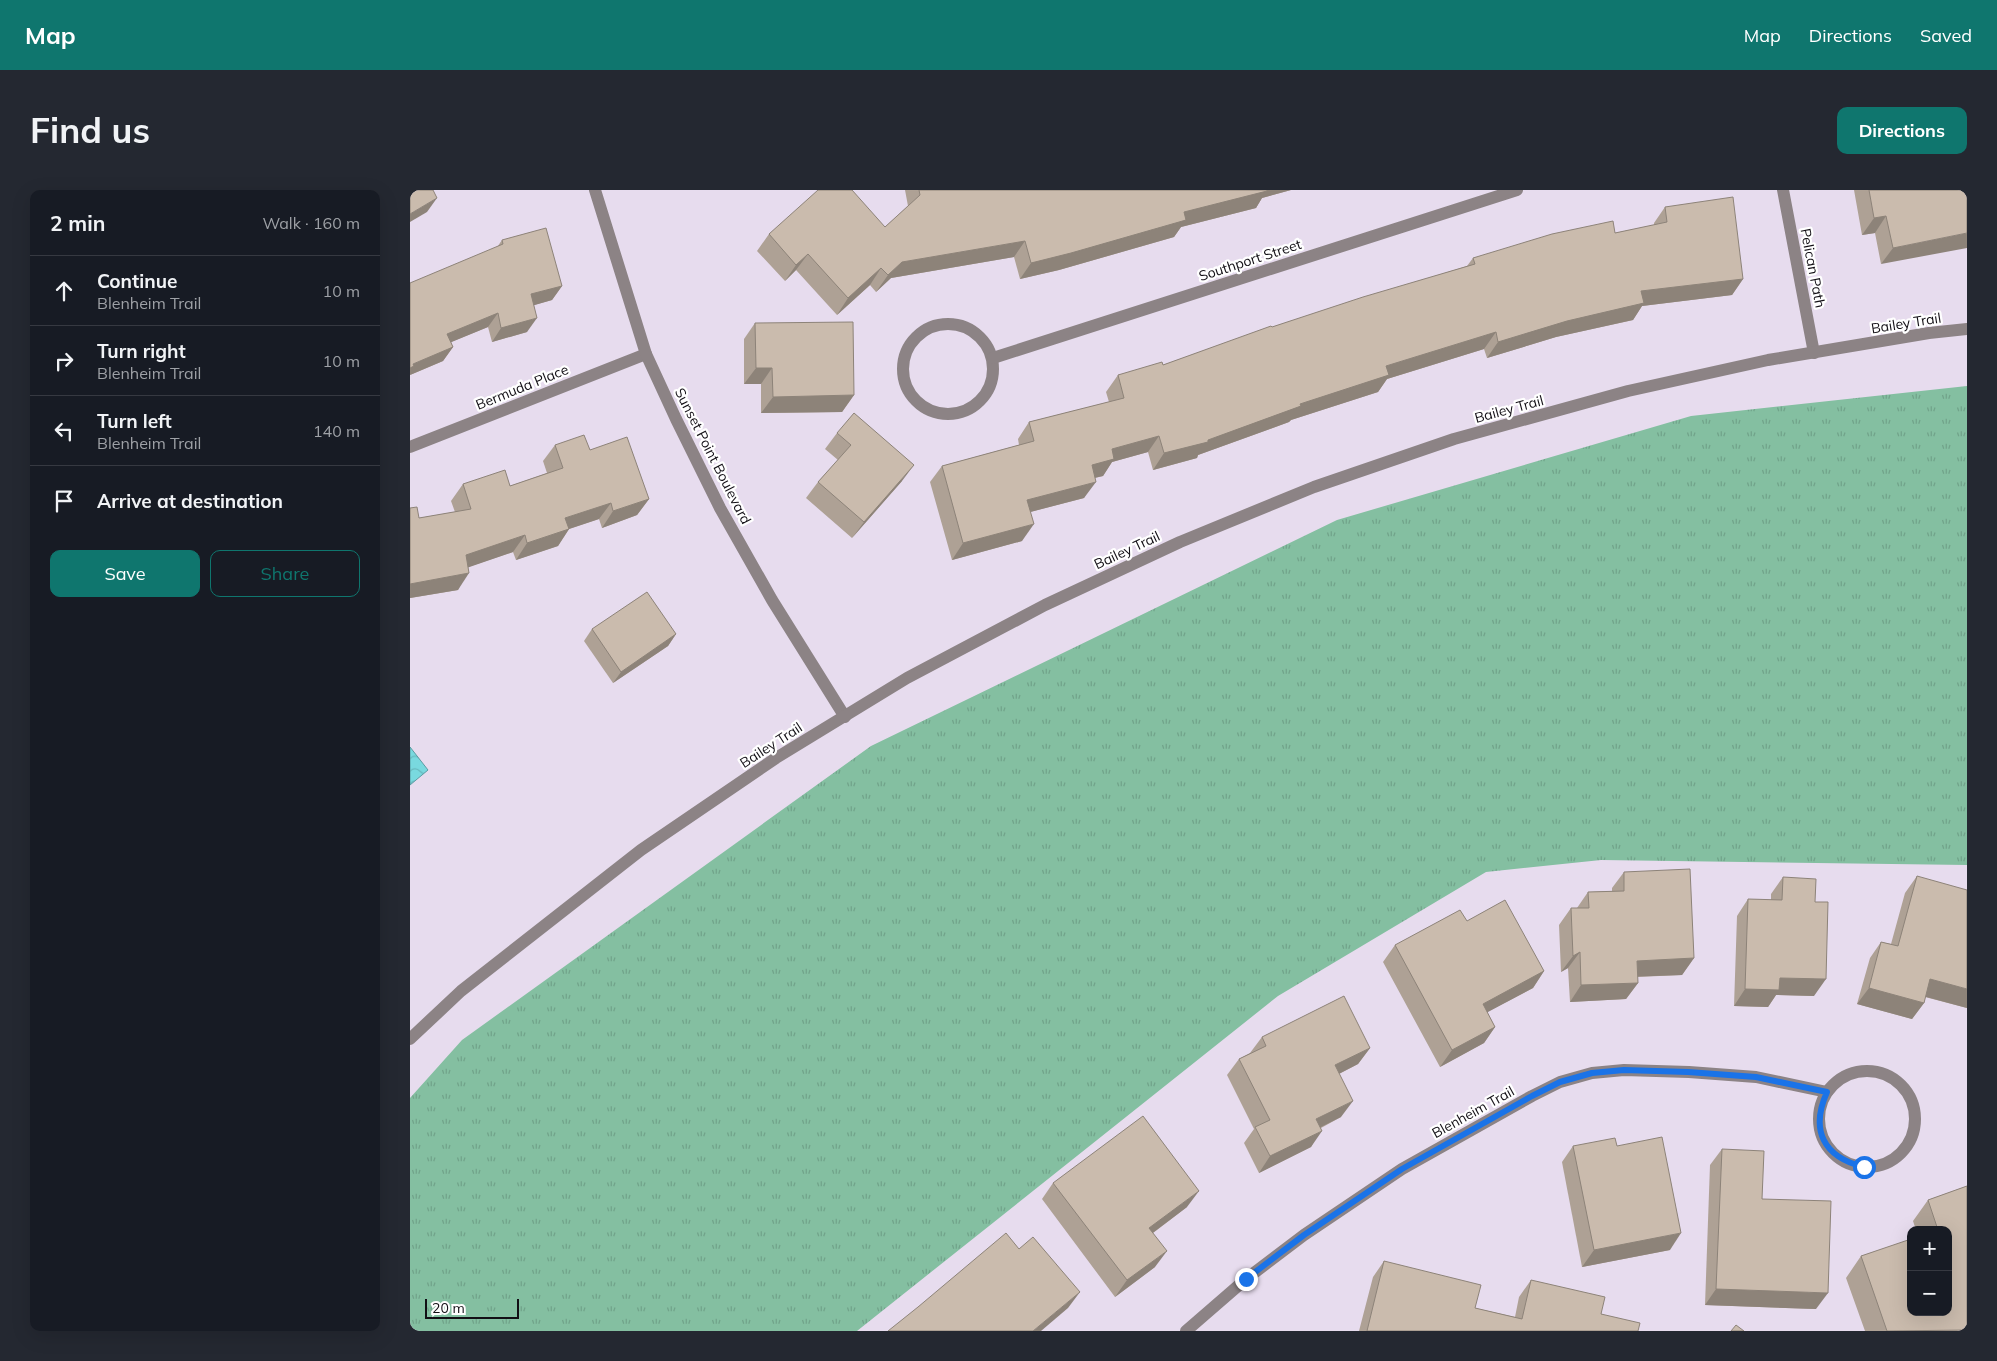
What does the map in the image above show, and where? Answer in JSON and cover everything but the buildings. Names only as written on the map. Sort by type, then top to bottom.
[{"type":"street","name":"Sunset Point Boulevard","points":[[595,190],[646,354],[720,508],[772,600],[845,717]]},
{"type":"street","name":"Southport Street","points":[[993,358],[1517,190]]},
{"type":"street","name":"Pelican Path","points":[[1783,190],[1814,352]]},
{"type":"street","points":[[947,324],[959,325],[970,329],[988,347],[993,358],[994,373],[990,387],[982,399],[970,408],[957,413],[942,414],[928,409],[916,401],[908,388],[904,374],[904,362],[914,340],[923,331],[934,326],[947,324]]},
{"type":"street","name":"Bailey Trail","points":[[410,1039],[461,991],[641,850],[776,758],[907,678],[1044,605],[1180,542],[1314,487],[1454,439],[1628,391],[1768,360],[1967,329]]},
{"type":"street","name":"Bermuda Place","points":[[410,447],[646,354]]},
{"type":"street","name":"Blenheim Trail","points":[[1192,1329],[1246,1279],[1297,1240],[1402,1169],[1560,1082],[1592,1073],[1624,1070],[1688,1072],[1756,1077],[1827,1092]]},
{"type":"street","points":[[1880,1072],[1895,1079],[1906,1090],[1913,1102],[1916,1117],[1914,1132],[1907,1146],[1896,1158],[1880,1166],[1864,1167],[1847,1163],[1833,1154],[1824,1140],[1819,1124],[1820,1107],[1827,1092],[1837,1081],[1850,1073],[1880,1072]]},
{"type":"green space","points":[[1967,386],[1967,865],[1601,860],[1486,872],[1278,996],[857,1331],[410,1331],[410,1098],[462,1040],[871,746],[1337,520],[1691,416]]},
{"type":"water","points":[[410,747],[428,770],[410,785]]},
{"type":"route","points":[[1246,1279],[1304,1235],[1402,1169],[1532,1096],[1560,1082],[1592,1073],[1624,1070],[1756,1077],[1827,1092],[1820,1107],[1819,1124],[1824,1140],[1833,1154],[1847,1163],[1864,1167]]}]
